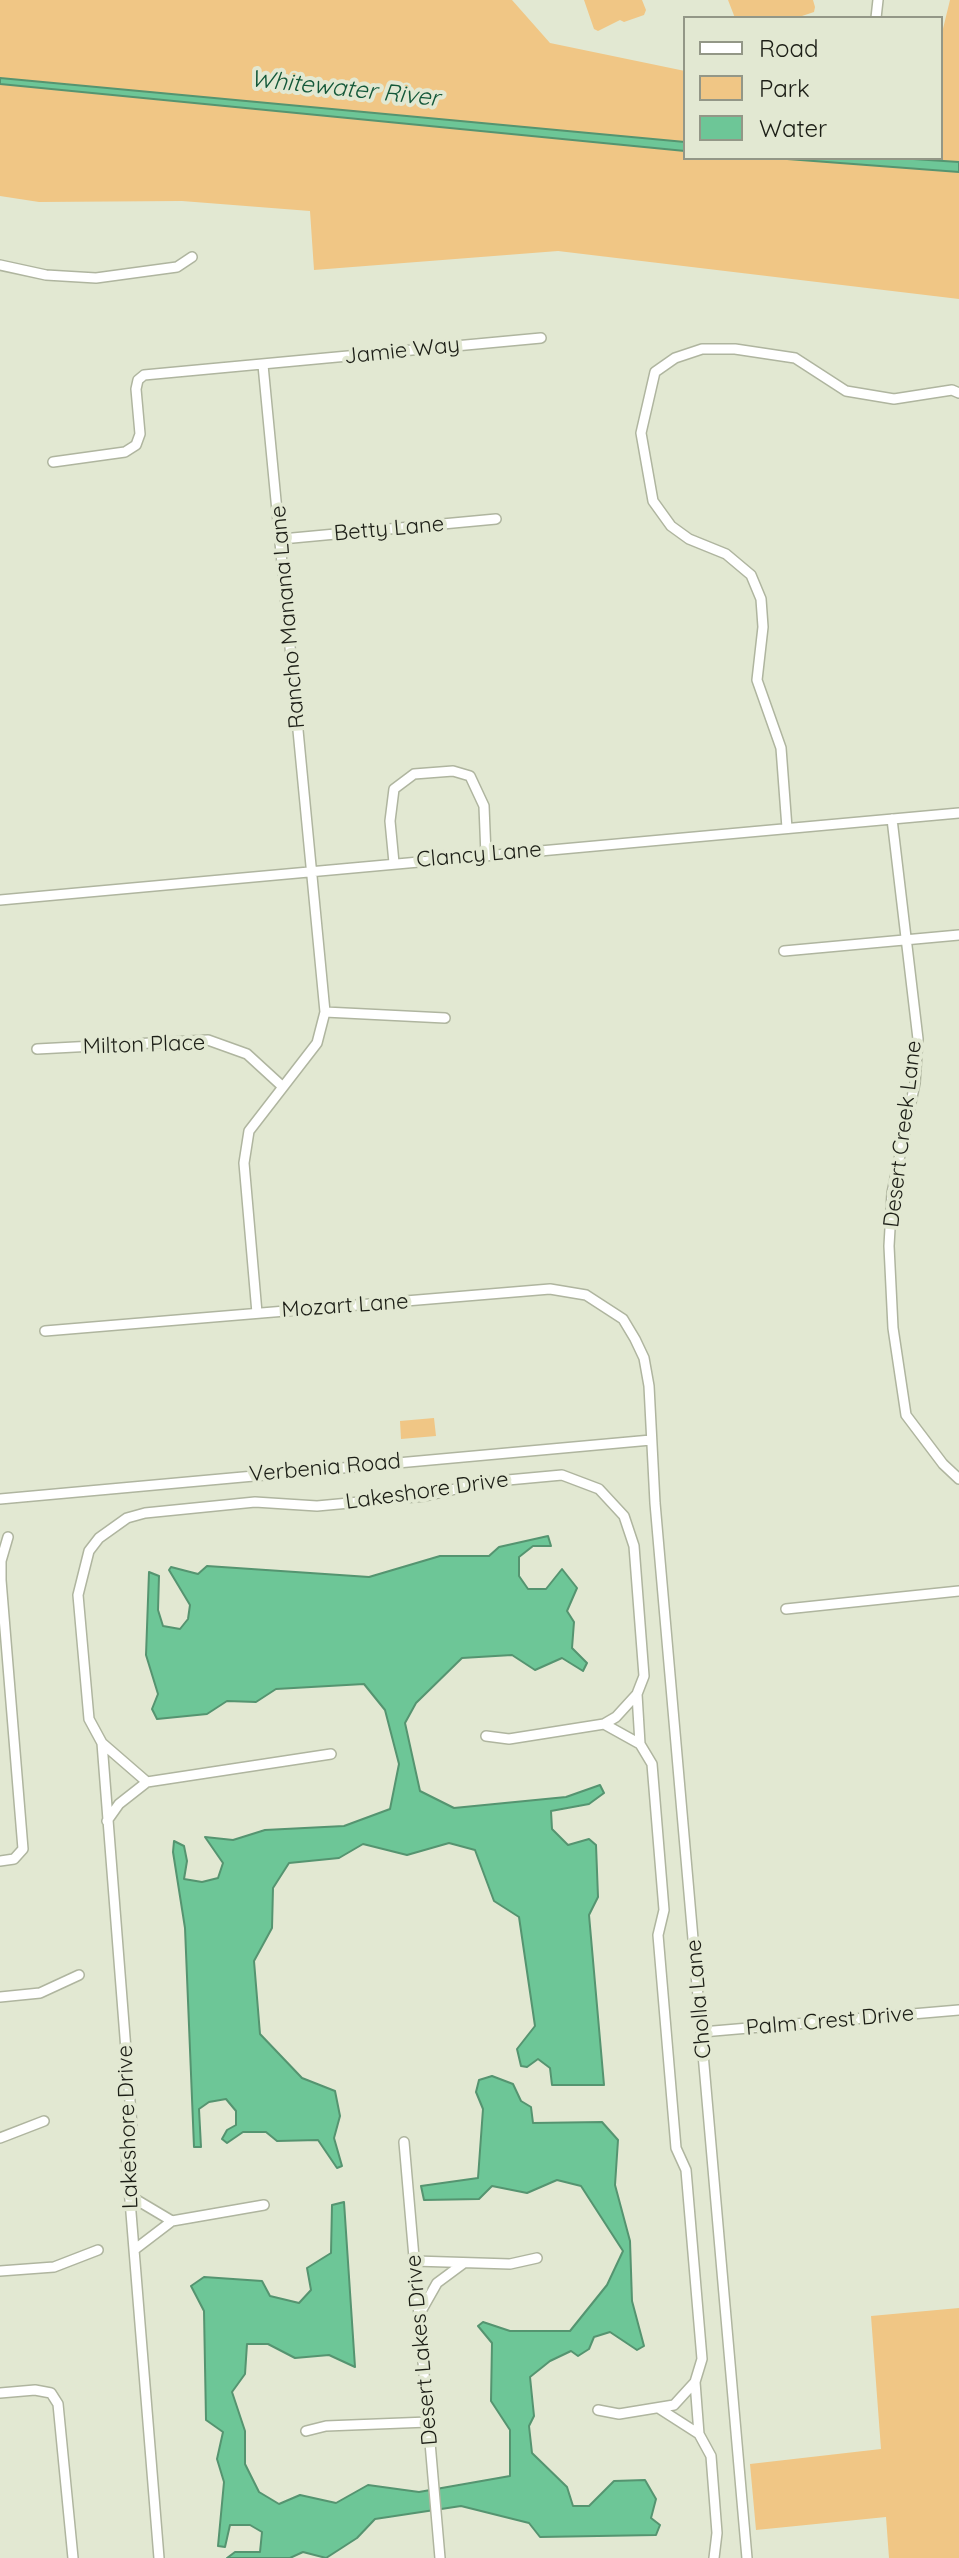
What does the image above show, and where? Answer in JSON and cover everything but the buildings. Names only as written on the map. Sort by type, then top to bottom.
[{"type":"street","points":[[0,265],[46,275],[96,278],[177,267],[192,257]]},
{"type":"street","name":"Jamie Way","points":[[53,462],[125,452],[136,445],[140,434],[136,389],[138,380],[144,375],[541,338]]},
{"type":"street","points":[[787,828],[781,748],[757,680],[763,627],[761,599],[751,575],[726,554],[689,539],[671,526],[653,501],[641,433],[655,372],[675,358],[702,349],[735,349],[795,358],[846,391],[894,399],[952,390],[959,393]]},
{"type":"street","name":"Rancho Manana Lane","points":[[263,365],[282,539],[309,871]]},
{"type":"street","name":"Betty Lane","points":[[282,539],[496,519]]},
{"type":"street","points":[[394,863],[390,821],[394,789],[414,774],[453,771],[470,776],[484,806],[486,855]]},
{"type":"street","name":"Clancy Lane","points":[[0,900],[959,813]]},
{"type":"street","name":"Desert Creek Lane","points":[[892,819],[918,1039],[915,1083],[892,1193],[889,1246],[893,1328],[906,1415],[943,1464],[959,1479]]},
{"type":"street","name":"Mozart Lane","points":[[309,871],[325,1012],[317,1043],[249,1131],[244,1163],[257,1313],[550,1289],[586,1295],[623,1319],[644,1358],[651,1440]]},
{"type":"street","points":[[784,951],[959,935]]},
{"type":"street","points":[[325,1012],[445,1018]]},
{"type":"street","name":"Milton Place","points":[[37,1049],[208,1040],[247,1054],[283,1087]]},
{"type":"street","points":[[45,1331],[257,1313]]},
{"type":"street","name":"Verbenia Road","points":[[0,1499],[651,1440]]},
{"type":"street","name":"Cholla Lane","points":[[651,1440],[747,2558]]},
{"type":"street","name":"Lakeshore Drive","points":[[159,2558],[126,2151],[132,2127],[102,1743],[89,1719],[78,1595],[89,1551],[113,1526],[145,1513],[255,1502],[333,1505],[425,1496],[523,1477],[562,1475],[580,1479],[599,1489],[624,1516],[634,1546],[644,1676],[637,1694],[640,1744],[652,1764],[664,1910],[658,1935],[676,2148],[686,2170],[702,2359],[695,2382],[699,2434],[711,2456],[717,2533],[714,2558]]},
{"type":"street","points":[[0,1861],[14,1859],[23,1849],[1,1580],[1,1561],[8,1537]]},
{"type":"street","points":[[786,1609],[959,1591]]},
{"type":"street","points":[[486,1736],[509,1739],[604,1724],[616,1717],[637,1694]]},
{"type":"street","points":[[604,1724],[640,1744]]},
{"type":"street","points":[[102,1743],[115,1758],[147,1782]]},
{"type":"street","points":[[107,1821],[119,1804],[147,1782],[331,1754]]},
{"type":"street","points":[[0,1997],[40,1993],[79,1975]]},
{"type":"street","name":"Palm Crest Drive","points":[[702,2032],[959,2010]]},
{"type":"street","points":[[0,2138],[44,2121]]},
{"type":"street","name":"Desert Lakes Drive","points":[[404,2142],[440,2558]]},
{"type":"street","points":[[130,2196],[172,2221]]},
{"type":"street","points":[[134,2250],[172,2221],[264,2205]]},
{"type":"street","points":[[0,2271],[54,2267],[98,2250]]},
{"type":"street","points":[[415,2261],[510,2264],[537,2258]]},
{"type":"street","points":[[419,2316],[437,2283],[464,2263]]},
{"type":"street","points":[[598,2410],[619,2414],[660,2409],[681,2400],[695,2382]]},
{"type":"street","points":[[0,2393],[35,2390],[51,2393],[58,2404],[73,2558]]},
{"type":"street","points":[[660,2409],[699,2434]]},
{"type":"street","points":[[306,2431],[326,2426],[428,2422]]},
{"type":"green space","points":[[0,0],[512,0],[550,43],[683,71],[683,160],[943,160],[943,29],[950,0],[959,0],[959,299],[558,251],[314,270],[310,211],[182,201],[39,202],[0,196]]},
{"type":"green space","points":[[584,0],[642,0],[646,10],[644,15],[624,22],[620,20],[598,31],[594,29]]},
{"type":"green space","points":[[728,0],[813,0],[815,7],[814,12],[802,16],[734,16]]},
{"type":"green space","points":[[434,1418],[436,1436],[401,1439],[400,1421]]},
{"type":"green space","points":[[959,2308],[959,2558],[889,2558],[886,2517],[756,2530],[750,2464],[881,2449],[871,2316]]},
{"type":"water","points":[[0,78],[683,142],[683,151],[0,84]]},
{"type":"water","points":[[800,160],[959,162],[959,172]]},
{"type":"water","points":[[548,1536],[551,1546],[533,1546],[519,1557],[519,1576],[528,1589],[546,1589],[562,1569],[577,1588],[567,1611],[574,1622],[572,1648],[587,1663],[583,1671],[562,1658],[535,1670],[512,1655],[462,1658],[416,1703],[405,1723],[420,1791],[454,1808],[566,1797],[600,1785],[604,1793],[589,1804],[551,1811],[552,1829],[568,1845],[589,1839],[596,1845],[598,1897],[589,1915],[604,2085],[552,2085],[550,2068],[538,2059],[527,2067],[521,2066],[517,2049],[535,2026],[519,1917],[494,1901],[475,1850],[449,1843],[407,1855],[363,1844],[339,1858],[289,1863],[273,1888],[272,1928],[254,1961],[260,2034],[302,2078],[335,2091],[340,2116],[334,2138],[342,2166],[337,2168],[318,2140],[277,2141],[266,2132],[243,2132],[227,2143],[222,2139],[227,2130],[236,2125],[236,2111],[226,2099],[209,2102],[199,2109],[201,2147],[194,2147],[185,1928],[174,1841],[184,1846],[187,1861],[184,1879],[202,1882],[218,1878],[223,1863],[205,1837],[233,1840],[265,1830],[344,1826],[390,1809],[399,1764],[385,1710],[364,1684],[276,1689],[256,1702],[227,1701],[207,1714],[157,1719],[152,1709],[158,1694],[146,1655],[149,1572],[159,1576],[158,1610],[163,1626],[180,1629],[188,1619],[190,1605],[169,1570],[171,1567],[198,1574],[207,1566],[369,1577],[440,1556],[489,1556],[499,1547]]},
{"type":"water","points":[[492,2076],[513,2084],[521,2101],[531,2107],[533,2123],[602,2122],[618,2140],[615,2185],[630,2241],[632,2301],[644,2346],[637,2350],[610,2332],[594,2337],[589,2349],[578,2356],[571,2351],[550,2361],[530,2377],[534,2416],[529,2426],[532,2453],[567,2487],[573,2506],[589,2506],[614,2481],[645,2480],[656,2499],[651,2518],[660,2525],[656,2535],[540,2537],[529,2523],[461,2506],[375,2519],[357,2538],[326,2558],[303,2552],[290,2558],[227,2558],[235,2552],[260,2552],[262,2532],[250,2525],[230,2525],[225,2547],[218,2546],[224,2482],[217,2459],[223,2432],[206,2420],[204,2311],[191,2286],[204,2277],[262,2281],[270,2296],[299,2303],[311,2290],[307,2268],[331,2253],[332,2205],[344,2202],[355,2367],[329,2355],[295,2358],[268,2344],[247,2344],[245,2374],[232,2392],[245,2431],[245,2464],[259,2492],[279,2504],[300,2495],[336,2503],[368,2485],[419,2492],[510,2476],[510,2430],[491,2401],[492,2343],[478,2326],[483,2322],[510,2331],[570,2331],[607,2285],[623,2251],[581,2186],[557,2180],[527,2193],[492,2186],[479,2199],[424,2200],[421,2186],[478,2178],[483,2109],[476,2092],[479,2080]]},
{"type":"water label","name":"Whitewater River","points":[[345,89]]}]
